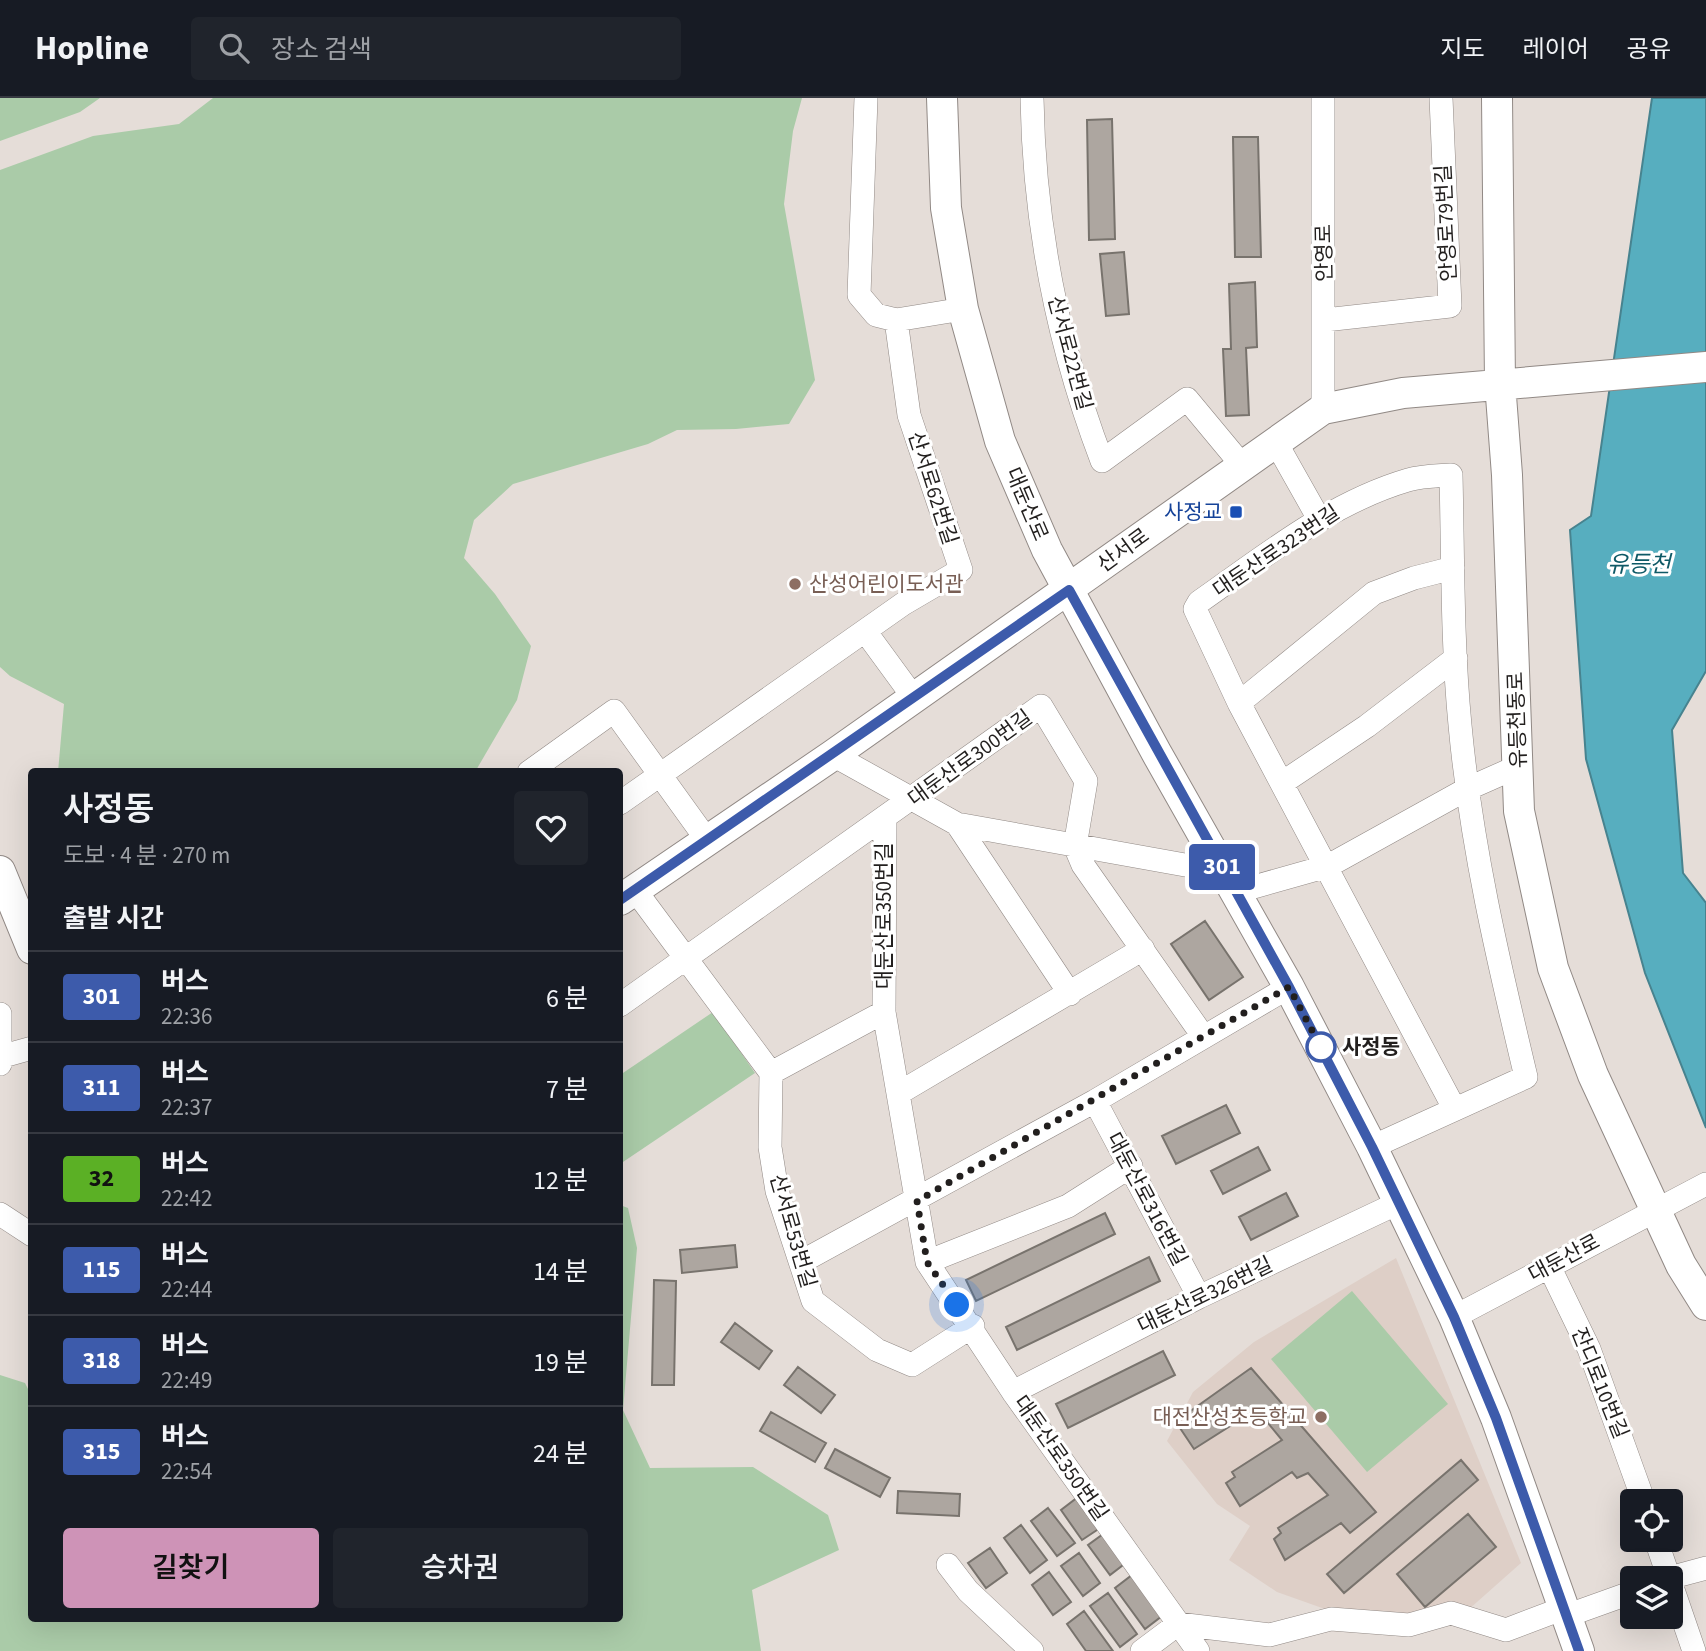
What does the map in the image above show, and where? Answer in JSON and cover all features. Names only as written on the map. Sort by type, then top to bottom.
[{"type":"main road","name":"대둔산로","points":[[942,98],[946,208],[963,309],[1000,441],[1047,550],[1289,987],[1372,1147],[1454,1317],[1496,1418],[1579,1651]]},
{"type":"main road","name":"유등천동로","points":[[1497,98],[1511,382],[1519,810],[1553,968],[1593,1075],[1665,1205],[1681,1265],[1706,1305]]},
{"type":"main road","name":"산서로","points":[[627,895],[833,755],[1069,590],[1241,464],[1323,409],[1403,393],[1706,367]]},
{"type":"main road","points":[[0,871],[28,939]]},
{"type":"street","points":[[866,98],[859,295],[876,315],[896,320],[963,309]]},
{"type":"street","name":"산서로22번길","points":[[1032,98],[1033,171],[1048,266],[1069,369],[1102,461],[1187,399],[1241,464]]},
{"type":"street","name":"안영로","points":[[1323,98],[1323,409]]},
{"type":"street","name":"안영로79번길","points":[[1325,320],[1450,306],[1441,98]]},
{"type":"street","name":"산서로62번길","points":[[623,801],[903,604],[961,570],[909,415],[896,320]]},
{"type":"street","points":[[1275,441],[1319,519]]},
{"type":"street","name":"대둔산로323번길","points":[[1372,1147],[1526,1077],[1488,922],[1467,789],[1459,724],[1451,475],[1410,479],[1319,519],[1199,602],[1195,609],[1239,703],[1328,866],[1454,1108]]},
{"type":"street","points":[[1239,703],[1374,593],[1414,578],[1453,568]]},
{"type":"street","points":[[864,631],[914,698]]},
{"type":"street","points":[[1282,783],[1367,726],[1457,657]]},
{"type":"street","name":"대둔산로300번길","points":[[623,1003],[885,820],[1041,706],[1086,781],[1075,846]]},
{"type":"street","points":[[535,768],[614,711],[707,841]]},
{"type":"street","points":[[833,755],[911,801],[957,824],[1075,846],[1230,882],[1328,866],[1467,789],[1519,766]]},
{"type":"street","name":"대둔산로350번길","points":[[885,820],[884,1012],[927,1262],[973,1326],[1013,1392],[1198,1651]]},
{"type":"street","points":[[957,824],[1070,994]]},
{"type":"street","points":[[1075,846],[1083,865],[1203,1036]]},
{"type":"street","points":[[627,895],[685,958],[771,1073]]},
{"type":"street","points":[[900,1093],[1143,949]]},
{"type":"street","points":[[801,1262],[917,1201],[1095,1101],[1289,987]]},
{"type":"street","name":"대둔산로350번길","points":[[771,1073],[884,1012]]},
{"type":"street","points":[[0,1014],[0,1059],[28,1049]]},
{"type":"street","name":"산서로53번길","points":[[771,1073],[770,1147],[777,1191],[813,1301],[877,1350],[912,1365],[973,1326]]},
{"type":"street","name":"대둔산로316번길","points":[[1095,1101],[1199,1297]]},
{"type":"street","points":[[927,1262],[1069,1206],[1131,1166]]},
{"type":"street","name":"대둔산로","points":[[1454,1317],[1706,1184]]},
{"type":"street","name":"대둔산로326번길","points":[[1013,1392],[1199,1297],[1398,1203]]},
{"type":"street","points":[[0,1214],[28,1232]]},
{"type":"street","name":"잔디로10번길","points":[[1549,1266],[1589,1349],[1639,1489]]},
{"type":"street","points":[[948,1565],[968,1591],[1032,1651]]},
{"type":"street","points":[[1683,1574],[1706,1568]]},
{"type":"street","points":[[1142,1651],[1178,1624],[1270,1635],[1331,1619],[1409,1625],[1451,1613],[1506,1630],[1620,1596]]},
{"type":"street","points":[[1683,1619],[1694,1651]]},
{"type":"shaded area","name":"대전산성초등학교","points":[[1396,1258],[1521,1563],[1468,1610],[1409,1620],[1339,1614],[1277,1592],[1229,1560],[1250,1526],[1217,1504],[1167,1441],[1193,1392],[1254,1342]]},
{"type":"green space","points":[[0,98],[100,98],[80,112],[0,141]]},
{"type":"green space","points":[[213,98],[802,98],[793,131],[784,204],[815,380],[789,424],[736,429],[677,430],[648,444],[513,484],[474,520],[464,558],[495,594],[531,646],[517,700],[477,768],[58,768],[64,704],[10,676],[0,667],[0,170],[93,136],[179,124]]},
{"type":"green space","points":[[713,1012],[755,1073],[623,1162],[623,1073]]},
{"type":"green space","points":[[623,1206],[628,1208],[637,1248],[623,1410]]},
{"type":"green space","points":[[1352,1291],[1448,1404],[1367,1472],[1271,1359]]},
{"type":"green space","points":[[0,1375],[25,1383],[28,1389],[28,1622],[623,1622],[623,1410],[650,1468],[753,1467],[828,1515],[839,1550],[752,1590],[761,1651],[0,1651]]},
{"type":"water","name":"유등천","points":[[1652,98],[1706,98],[1706,671],[1672,730],[1683,873],[1706,903],[1706,1128],[1645,973],[1586,759],[1570,530],[1591,516]]},
{"type":"building","points":[[1112,119],[1115,239],[1089,240],[1087,120]]},
{"type":"building","points":[[1233,137],[1258,137],[1261,257],[1235,257]]},
{"type":"building","points":[[1124,252],[1129,314],[1106,316],[1100,254]]},
{"type":"building","points":[[1255,282],[1257,347],[1246,348],[1249,415],[1226,416],[1223,349],[1231,349],[1229,284]]},
{"type":"building","points":[[1205,921],[1243,977],[1209,1000],[1171,944]]},
{"type":"building","points":[[1226,1105],[1240,1133],[1176,1164],[1162,1136]]},
{"type":"building","points":[[1258,1147],[1270,1170],[1223,1194],[1211,1171]]},
{"type":"building","points":[[1286,1193],[1298,1216],[1251,1240],[1239,1217]]},
{"type":"building","points":[[1105,1213],[1115,1234],[976,1301],[966,1280]]},
{"type":"building","points":[[735,1245],[737,1267],[682,1273],[680,1250]]},
{"type":"building","points":[[1149,1257],[1160,1281],[1017,1350],[1006,1327]]},
{"type":"building","points":[[654,1280],[676,1281],[674,1385],[652,1385]]},
{"type":"building","points":[[735,1323],[772,1351],[759,1369],[721,1342]]},
{"type":"building","points":[[1163,1351],[1175,1375],[1068,1428],[1056,1404]]},
{"type":"building","points":[[798,1367],[835,1395],[821,1413],[784,1385]]},
{"type":"building","points":[[1251,1368],[1376,1512],[1350,1533],[1341,1523],[1285,1560],[1274,1539],[1281,1533],[1278,1528],[1328,1495],[1308,1473],[1297,1478],[1292,1472],[1240,1506],[1226,1483],[1235,1477],[1232,1472],[1282,1440],[1263,1417],[1252,1422],[1243,1418],[1194,1449],[1180,1428],[1188,1422],[1182,1417]]},
{"type":"building","points":[[771,1412],[826,1443],[815,1462],[760,1431]]},
{"type":"building","points":[[835,1449],[890,1478],[880,1497],[825,1468]]},
{"type":"building","points":[[1461,1460],[1478,1480],[1344,1593],[1327,1574]]},
{"type":"building","points":[[898,1491],[960,1494],[959,1516],[897,1513]]},
{"type":"building","points":[[1078,1497],[1100,1528],[1082,1540],[1061,1510]]},
{"type":"building","points":[[1048,1508],[1075,1543],[1057,1556],[1031,1521]]},
{"type":"building","points":[[1468,1514],[1496,1547],[1425,1607],[1397,1574]]},
{"type":"building","points":[[1021,1525],[1047,1560],[1030,1573],[1004,1538]]},
{"type":"building","points":[[1106,1532],[1127,1562],[1110,1575],[1088,1545]]},
{"type":"building","points":[[990,1548],[1007,1573],[986,1588],[968,1563]]},
{"type":"building","points":[[1079,1553],[1100,1583],[1083,1596],[1061,1566]]},
{"type":"building","points":[[1049,1572],[1071,1602],[1053,1615],[1032,1585]]},
{"type":"building","points":[[1132,1575],[1162,1616],[1145,1629],[1115,1588]]},
{"type":"building","points":[[1108,1593],[1137,1634],[1120,1647],[1090,1606]]},
{"type":"building","points":[[1084,1611],[1113,1651],[1086,1651],[1067,1624]]},
{"type":"bus line","name":"301","points":[[623,898],[1069,590],[1156,752],[1289,987],[1372,1147],[1454,1317],[1496,1418],[1579,1651]]},
{"type":"place","name":"사정교","points":[[1236,512]]},
{"type":"place","name":"산성어린이도서관","points":[[795,584]]},
{"type":"place","name":"사정동","points":[[1321,1047]]},
{"type":"place","name":"대전산성초등학교","points":[[1321,1417]]},
{"type":"route","points":[[957,1305],[927,1262],[917,1201],[1289,987],[1325,1055],[1321,1047]]}]
